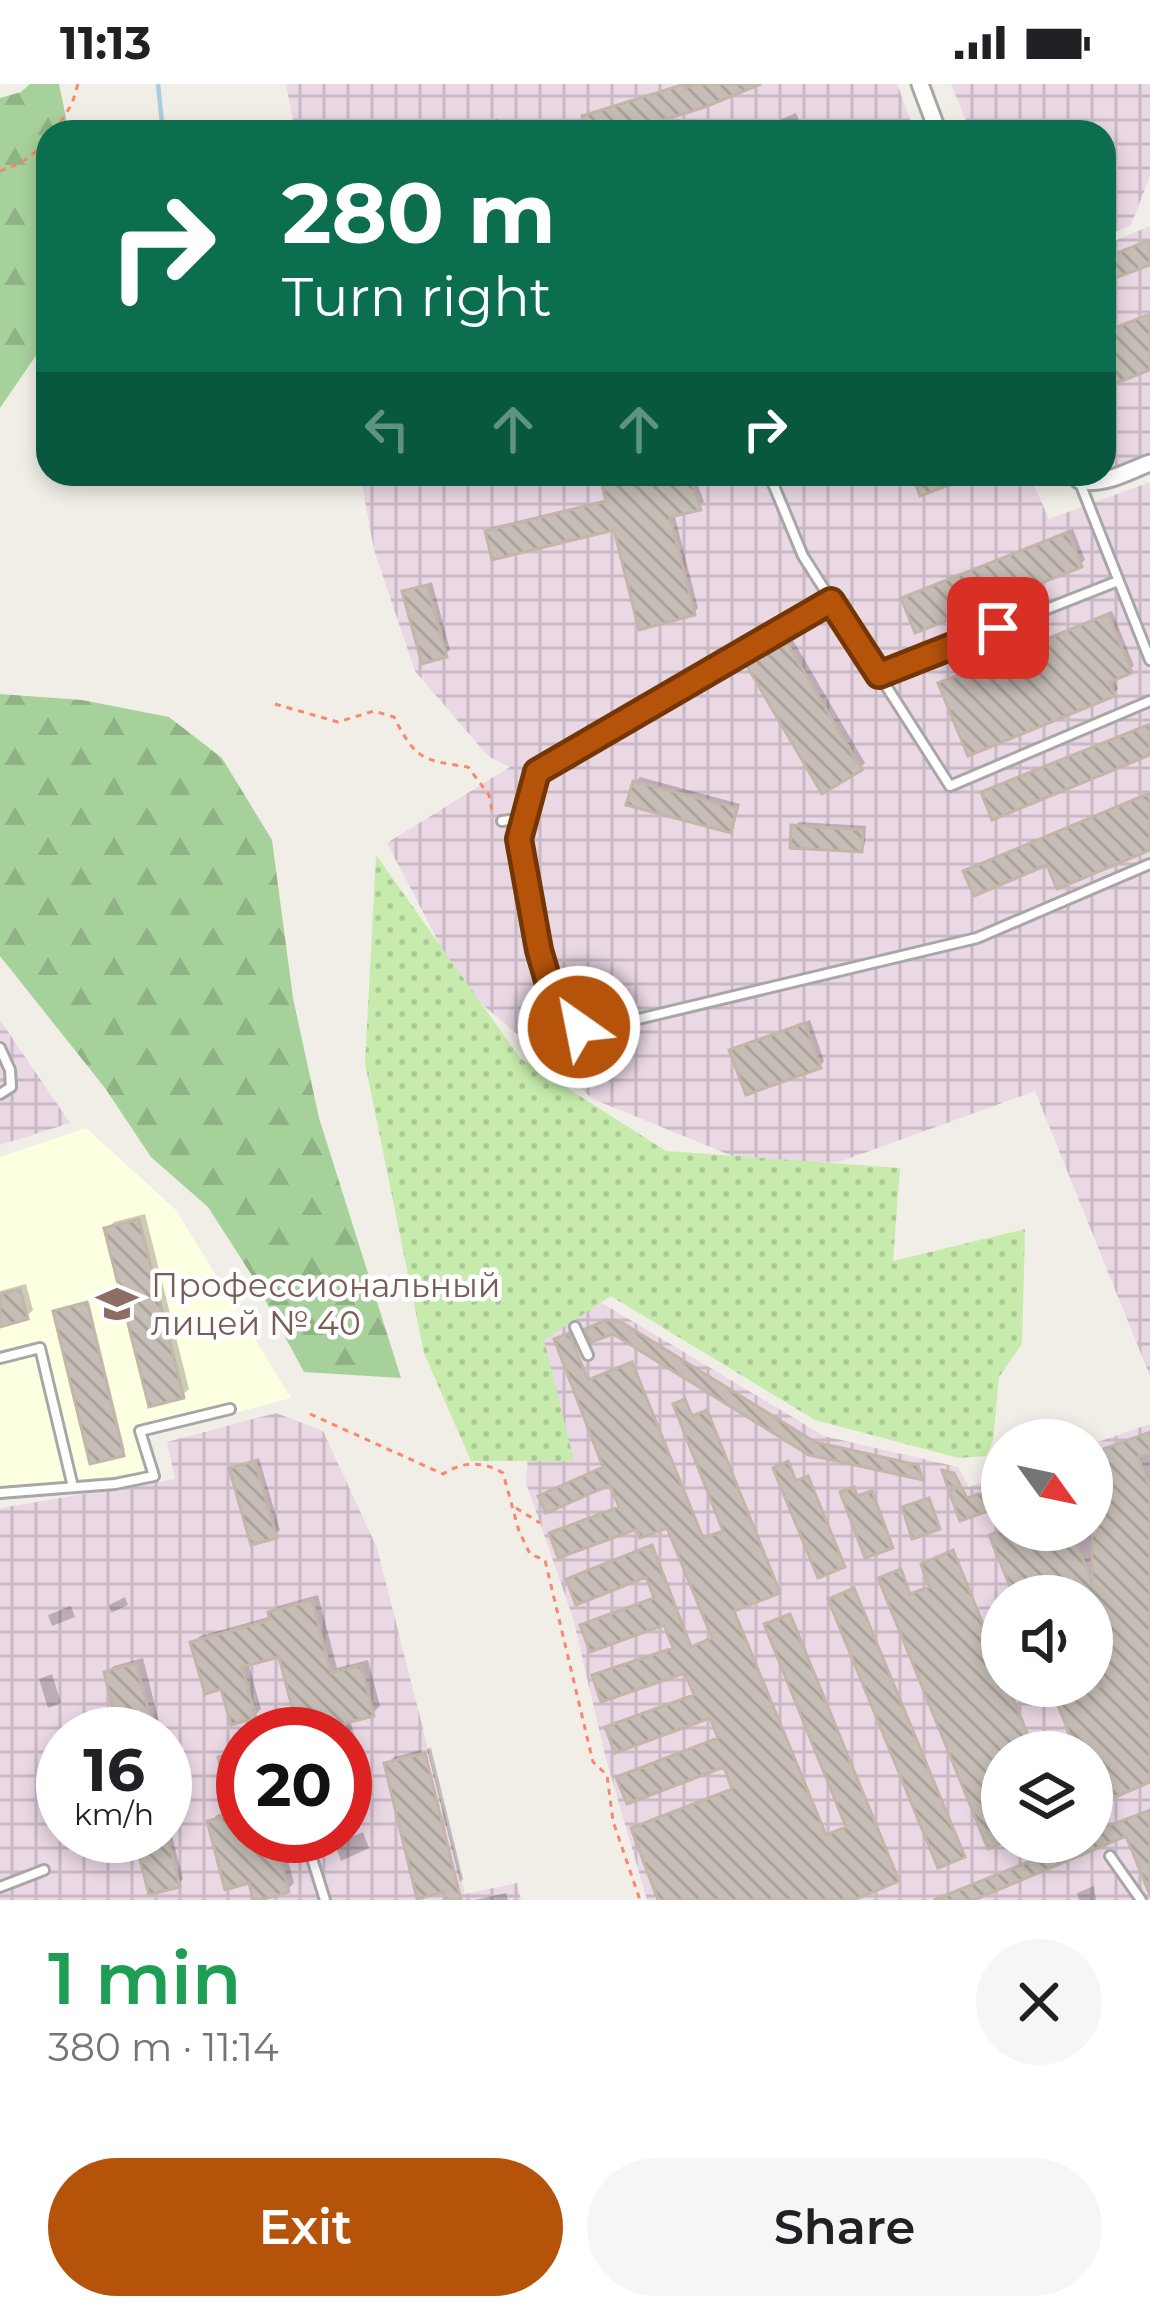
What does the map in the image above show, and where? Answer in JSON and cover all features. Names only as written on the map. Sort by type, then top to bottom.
[{"type":"street","points":[[920,84],[934,120]]},
{"type":"street","points":[[1116,475],[1150,463]]},
{"type":"lane","points":[[774,486],[802,556],[950,786],[1150,701]]},
{"type":"lane","points":[[1081,486],[1150,660]]},
{"type":"lane","points":[[879,675],[1118,580]]},
{"type":"lane","points":[[831,601],[537,772],[519,839],[539,950],[556,1008],[579,1027],[609,1026],[977,938],[1150,864]]},
{"type":"lane","points":[[502,821],[525,818]]},
{"type":"lane","points":[[0,1048],[10,1070],[11,1087],[0,1094]]},
{"type":"lane","points":[[574,1327],[588,1355]]},
{"type":"lane","points":[[0,1358],[40,1348],[74,1487]]},
{"type":"lane","points":[[0,1493],[154,1476],[140,1431],[230,1409]]},
{"type":"lane","points":[[1113,1860],[1142,1900]]},
{"type":"lane","points":[[313,1863],[325,1900]]},
{"type":"lane","points":[[0,1887],[44,1870]]},
{"type":"path","points":[[62,120],[78,84]]},
{"type":"path","points":[[0,171],[21,164],[36,152]]},
{"type":"path","points":[[275,704],[338,722],[374,711],[394,717],[411,752],[432,762],[468,767],[489,795],[489,810],[502,821]]},
{"type":"path","points":[[310,1414],[443,1474],[459,1464],[477,1464],[503,1473],[530,1554],[545,1560],[593,1762],[607,1775],[613,1821],[640,1900]]},
{"type":"path","points":[[513,1506],[540,1523]]},
{"type":"shaded area","points":[[286,84],[897,84],[910,120],[293,120]]},
{"type":"shaded area","points":[[951,84],[1150,84],[1150,176],[1131,225],[1116,232],[1116,120],[966,120]]},
{"type":"shaded area","points":[[1150,226],[1150,452],[1116,466],[1116,240]]},
{"type":"shaded area","points":[[1150,482],[1150,1376],[1035,1091],[839,1162],[752,1164],[593,1099],[462,987],[387,843],[510,767],[488,756],[415,671],[374,550],[362,486],[1034,486],[1049,519]]},
{"type":"shaded area","points":[[0,1020],[70,1123],[0,1145]]},
{"type":"shaded area","name":"Профессиональный лицей № 40","points":[[86,1128],[176,1210],[291,1398],[142,1437],[144,1471],[0,1496],[0,1157]]},
{"type":"shaded area","points":[[602,1303],[824,1436],[958,1467],[969,1487],[981,1483],[981,1551],[1113,1551],[1113,1437],[1150,1424],[1150,1900],[647,1900],[606,1759],[573,1618],[526,1483],[537,1327]]},
{"type":"shaded area","points":[[276,1413],[323,1431],[377,1548],[465,1894],[517,1883],[521,1900],[0,1900],[0,1508],[175,1479],[167,1442]]},
{"type":"green space","points":[[30,84],[59,84],[66,120],[36,120],[36,356],[0,408],[0,98]]},
{"type":"green space","points":[[0,694],[82,700],[169,717],[222,758],[272,840],[293,998],[319,1118],[401,1378],[304,1372],[208,1207],[151,1157],[105,1088],[0,956]]},
{"type":"green space","points":[[376,855],[520,1058],[666,1151],[900,1168],[893,1261],[1025,1229],[1022,1344],[999,1377],[995,1419],[981,1419],[981,1456],[959,1458],[815,1420],[611,1296],[544,1340],[574,1461],[471,1461],[424,1353],[365,1063]]},
{"type":"building","points":[[685,84],[686,88],[761,84],[663,120],[583,120],[582,116]]},
{"type":"building","points":[[1150,240],[1150,265],[1116,278],[1116,253]]},
{"type":"building","points":[[1150,314],[1150,370],[1116,383],[1116,327]]},
{"type":"building","points":[[602,486],[693,486],[701,510],[670,517],[695,615],[639,630],[614,530],[492,560],[485,531],[606,501]]},
{"type":"building","points":[[916,486],[946,486],[920,496]]},
{"type":"building","points":[[1068,532],[1082,567],[915,633],[901,598]]},
{"type":"building","points":[[427,585],[447,657],[422,664],[402,591]]},
{"type":"building","points":[[1108,614],[1132,673],[1109,682],[1115,696],[968,756],[938,683]]},
{"type":"building","points":[[784,638],[862,770],[822,794],[744,661]]},
{"type":"building","points":[[1150,724],[1150,755],[992,820],[981,792]]},
{"type":"building","points":[[633,781],[737,808],[731,833],[626,805]]},
{"type":"building","points":[[1150,793],[1150,850],[1057,889],[1047,865],[974,896],[963,871]]},
{"type":"building","points":[[791,825],[863,830],[862,852],[790,848]]},
{"type":"building","points":[[805,1023],[821,1068],[746,1095],[729,1050]]},
{"type":"building","points":[[139,1219],[184,1398],[149,1407],[104,1228]]},
{"type":"building","points":[[20,1289],[28,1319],[0,1327],[0,1294]]},
{"type":"building","points":[[87,1302],[124,1456],[90,1464],[53,1311]]},
{"type":"building","points":[[606,1320],[621,1322],[815,1442],[918,1465],[923,1480],[809,1455],[613,1334],[591,1342],[585,1329]]},
{"type":"building","points":[[569,1333],[588,1380],[632,1362],[703,1538],[723,1531],[673,1404],[685,1399],[692,1416],[707,1410],[780,1593],[734,1611],[826,1835],[846,1827],[764,1624],[790,1614],[899,1881],[854,1900],[658,1900],[631,1828],[732,1789],[724,1767],[627,1804],[616,1777],[718,1738],[710,1718],[615,1753],[605,1727],[694,1695],[685,1673],[601,1702],[592,1675],[673,1648],[664,1625],[590,1652],[580,1625],[654,1598],[646,1577],[576,1605],[566,1579],[652,1545],[691,1647],[712,1638],[667,1528],[640,1538],[637,1529],[558,1558],[549,1533],[619,1507],[610,1485],[546,1513],[538,1496],[603,1467],[554,1339]]},
{"type":"building","points":[[1150,1432],[1150,1453],[1138,1457],[1150,1487],[1150,1782],[1113,1798],[1113,1731],[1068,1731],[1059,1707],[1113,1707],[1113,1575],[1092,1575],[1092,1551],[1113,1551],[1113,1445]]},
{"type":"building","points":[[255,1461],[277,1538],[251,1545],[229,1468]]},
{"type":"building","points":[[788,1461],[796,1481],[808,1476],[845,1567],[818,1578],[773,1468]]},
{"type":"building","points":[[942,1470],[954,1473],[967,1498],[981,1493],[981,1514],[960,1521],[949,1491],[958,1488],[947,1485]]},
{"type":"building","points":[[854,1487],[857,1496],[872,1491],[893,1548],[865,1558],[840,1492]]},
{"type":"building","points":[[929,1498],[940,1529],[912,1539],[902,1507]]},
{"type":"building","points":[[953,1550],[981,1619],[981,1707],[1017,1707],[1026,1731],[981,1731],[981,1832],[878,1578],[901,1569],[910,1594],[929,1587],[921,1564]]},
{"type":"building","points":[[996,1551],[1079,1551],[1089,1575],[1005,1575]]},
{"type":"building","points":[[854,1588],[965,1857],[938,1868],[828,1599]]},
{"type":"building","points":[[312,1600],[331,1673],[361,1665],[372,1707],[292,1707],[279,1657],[242,1667],[253,1707],[226,1707],[221,1689],[205,1694],[190,1642],[270,1620],[268,1612]]},
{"type":"building","points":[[136,1663],[147,1707],[112,1707],[104,1672]]},
{"type":"building","points":[[425,1753],[461,1900],[445,1900],[444,1892],[417,1899],[384,1763]]},
{"type":"building","points":[[1150,1810],[1150,1895],[1126,1836],[1113,1841],[1113,1824]]},
{"type":"building","points":[[216,1819],[216,1856],[207,1821]]},
{"type":"building","points":[[141,1863],[174,1863],[180,1887],[149,1895]]},
{"type":"building","points":[[218,1863],[281,1863],[289,1892],[253,1900],[249,1883],[225,1890]]},
{"type":"building","points":[[1026,1863],[1062,1863],[974,1900],[934,1900]]},
{"type":"waterway","points":[[158,84],[162,120]]},
{"type":"place","name":"Профессиональный лицей № 40","points":[[117,1304]]},
{"type":"route","points":[[579,1027],[556,1008],[539,950],[519,839],[537,772],[831,601],[879,675],[998,628]]}]
